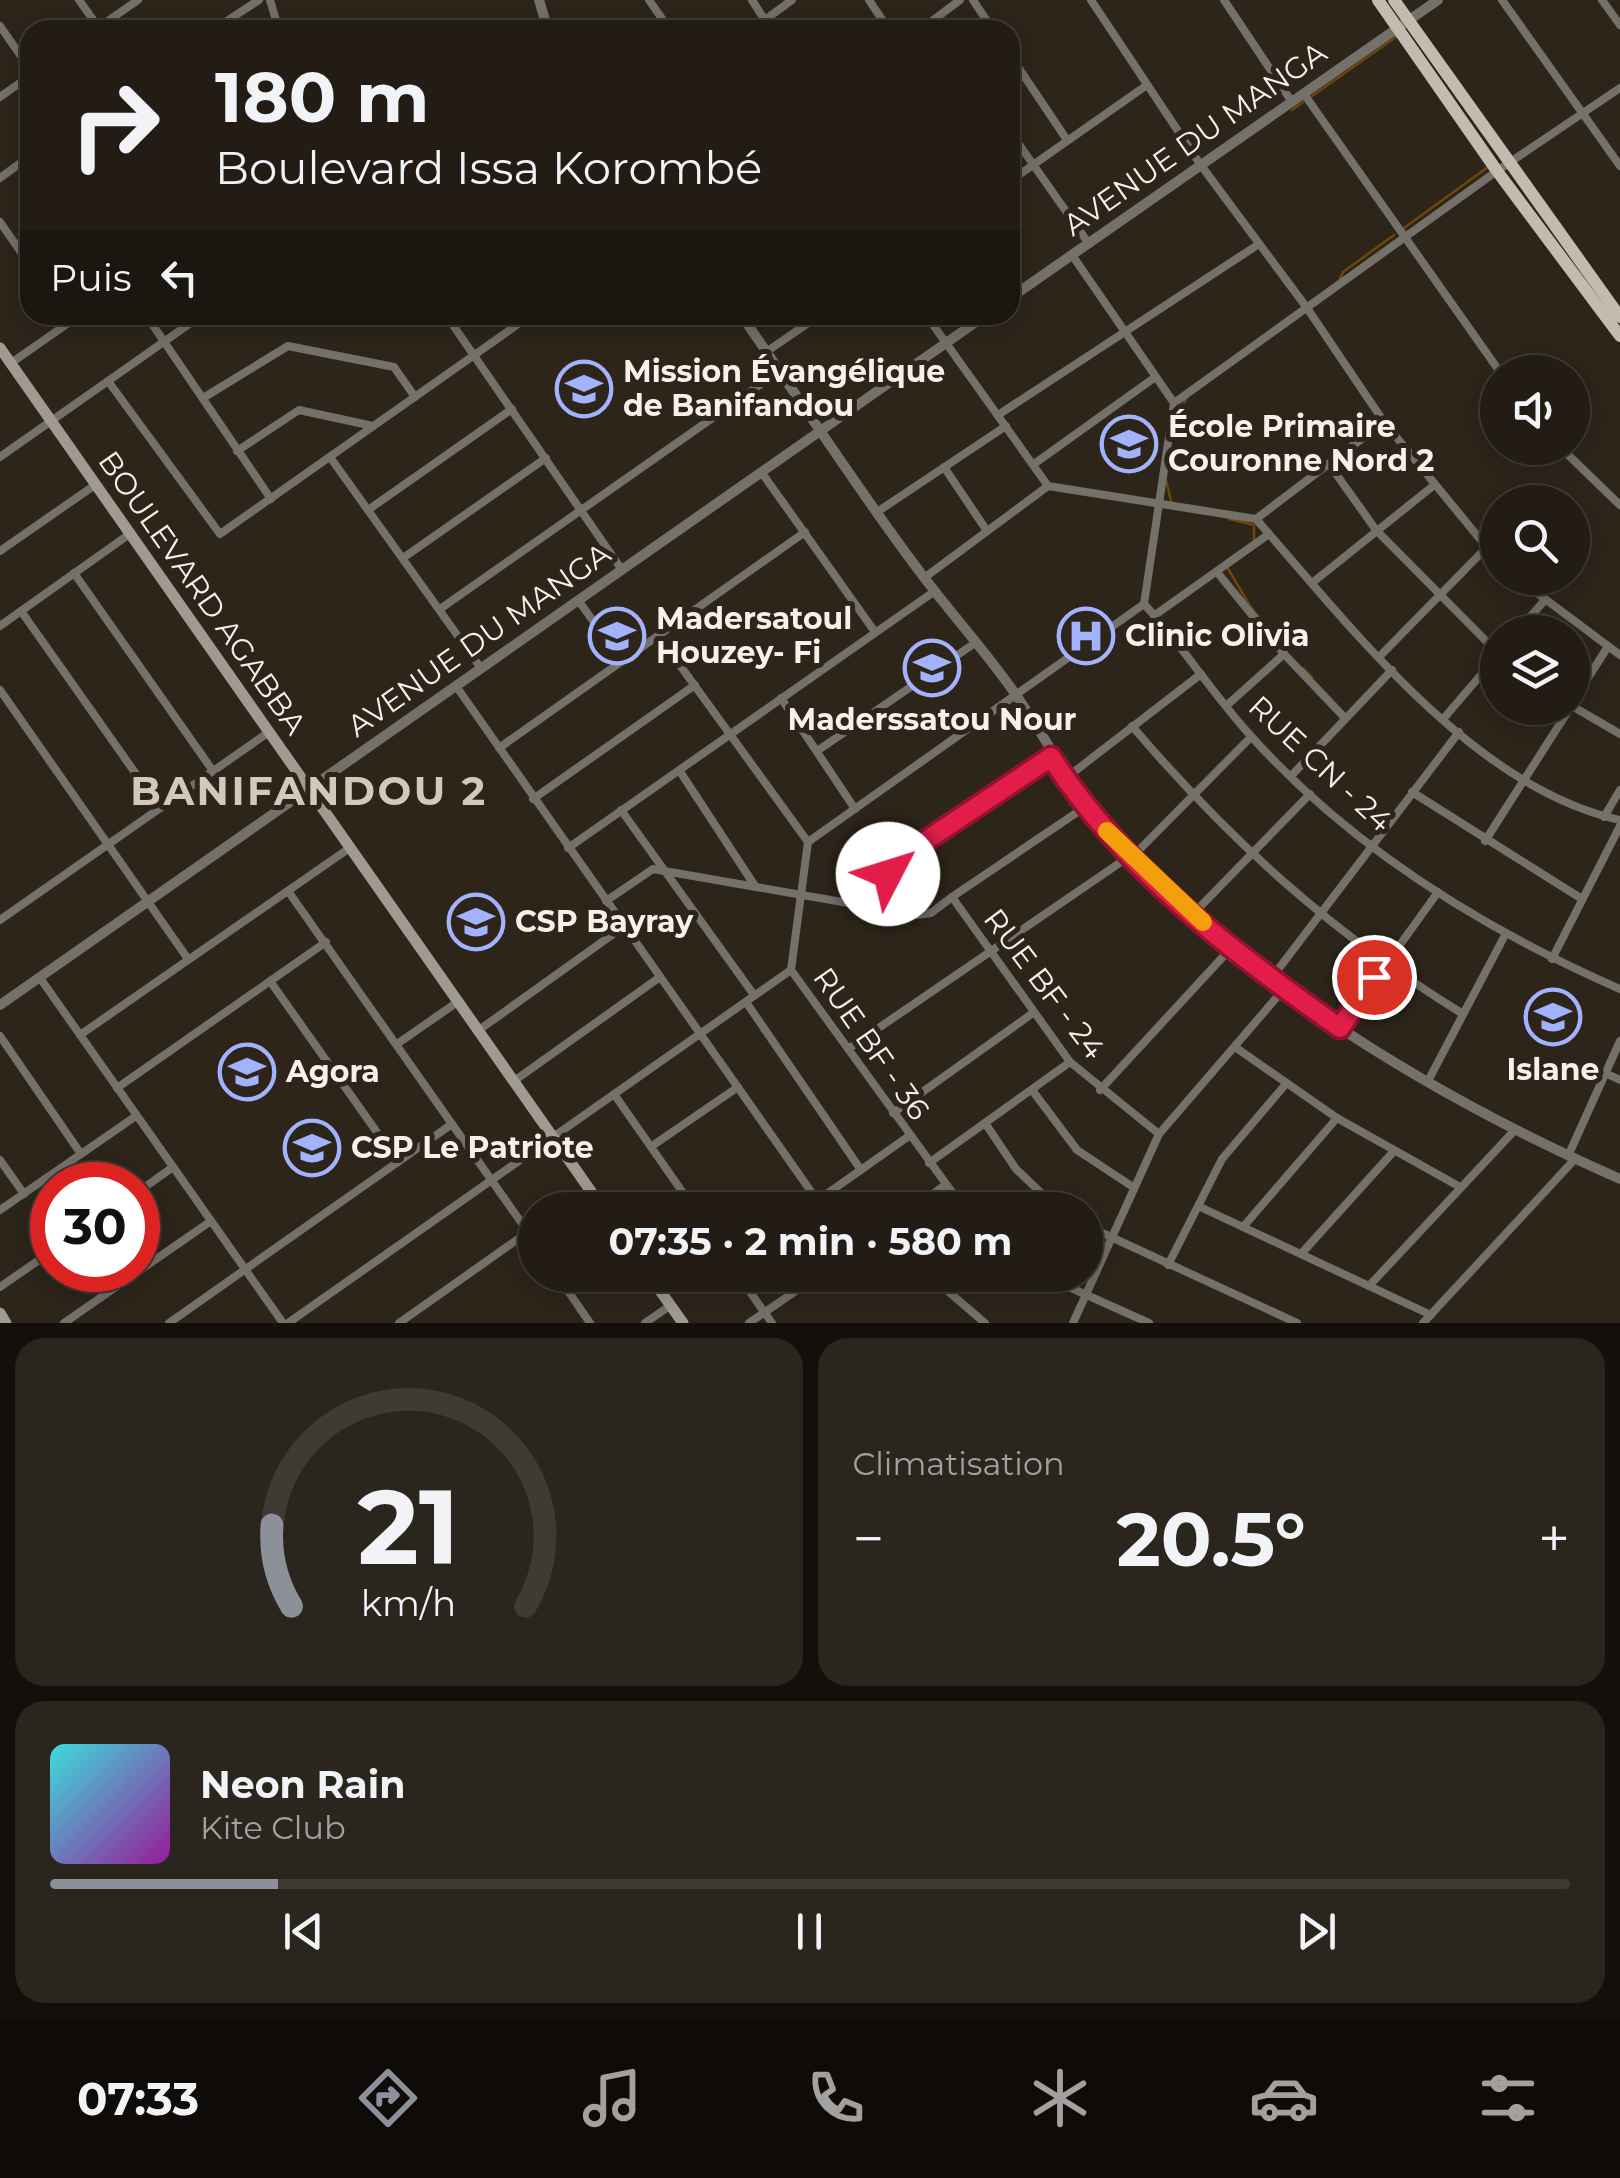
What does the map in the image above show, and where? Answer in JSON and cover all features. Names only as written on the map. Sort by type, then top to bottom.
[{"type":"main road","points":[[1378,0],[1403,24],[1503,167],[1617,318],[1620,336]]},
{"type":"main road","points":[[1394,0],[1403,24]]},
{"type":"main road","name":"BOULEVARD AGABBA","points":[[0,348],[591,1192]]},
{"type":"main road","points":[[661,1292],[682,1323]]},
{"type":"main road","points":[[0,1313],[6,1323]]},
{"type":"street","points":[[79,0],[95,20]]},
{"type":"street","points":[[112,20],[138,0]]},
{"type":"street","points":[[229,20],[259,0]]},
{"type":"street","points":[[752,0],[765,20],[792,0]]},
{"type":"street","points":[[933,20],[960,0]]},
{"type":"street","points":[[1091,0],[1200,164],[1307,308],[1384,422],[1480,541]]},
{"type":"street","points":[[1224,0],[1292,102]]},
{"type":"street","name":"AVENUE DU MANGA","points":[[1020,291],[1438,0]]},
{"type":"street","points":[[1502,0],[1620,166]]},
{"type":"street","points":[[1602,0],[1620,25]]},
{"type":"street","points":[[0,26],[20,57]]},
{"type":"street","points":[[1020,70],[1068,140]]},
{"type":"street","points":[[0,97],[20,80]]},
{"type":"street","points":[[1020,174],[1147,84]]},
{"type":"street","points":[[658,635],[808,842],[1144,604],[1174,403],[1620,88]]},
{"type":"street","points":[[1304,94],[1488,355]]},
{"type":"street","points":[[1020,150],[1089,244]]},
{"type":"street","points":[[0,222],[20,251]]},
{"type":"street","points":[[998,415],[1259,244]]},
{"type":"street","points":[[1072,255],[1174,403]]},
{"type":"street","points":[[11,363],[59,325]]},
{"type":"street","points":[[153,325],[271,498]]},
{"type":"street","points":[[0,457],[188,325]]},
{"type":"street","points":[[453,325],[622,570]]},
{"type":"street","points":[[108,381],[220,534],[513,325]]},
{"type":"street","points":[[747,325],[924,578],[1017,696],[1051,757],[1086,808],[1129,856],[1270,980],[1340,1028],[1513,1132],[1620,1179]]},
{"type":"street","points":[[766,352],[805,325]]},
{"type":"street","points":[[933,325],[1048,486]]},
{"type":"street","name":"AVENUE DU MANGA","points":[[0,1006],[971,325]]},
{"type":"street","points":[[202,398],[288,346],[394,367],[414,397]]},
{"type":"street","points":[[440,609],[780,370]]},
{"type":"street","points":[[1034,464],[1154,378]]},
{"type":"street","points":[[368,510],[512,409]]},
{"type":"street","points":[[238,451],[299,410],[373,426]]},
{"type":"street","points":[[1256,519],[1384,422]]},
{"type":"street","points":[[876,512],[1006,426]]},
{"type":"street","points":[[330,457],[480,667]]},
{"type":"street","points":[[403,558],[546,458]]},
{"type":"street","points":[[1329,464],[1376,530],[1480,637]]},
{"type":"street","points":[[1578,465],[1620,506]]},
{"type":"street","points":[[944,467],[987,531]]},
{"type":"street","points":[[762,473],[876,632]]},
{"type":"street","points":[[0,551],[95,485]]},
{"type":"street","points":[[924,578],[1048,486],[1256,519],[1392,670],[1459,732],[1524,780],[1620,823],[1552,959]]},
{"type":"street","points":[[1312,582],[1434,486]]},
{"type":"street","points":[[499,748],[805,532]]},
{"type":"street","points":[[0,626],[130,534]]},
{"type":"street","points":[[1155,615],[1269,534]]},
{"type":"street","points":[[1380,656],[1436,594],[1480,554]]},
{"type":"street","points":[[1217,572],[1284,654],[1346,718]]},
{"type":"street","points":[[74,573],[212,772]]},
{"type":"street","points":[[568,848],[935,591]]},
{"type":"street","points":[[1537,595],[1620,655]]},
{"type":"street","points":[[578,600],[622,661]]},
{"type":"street","points":[[1532,615],[1544,601]]},
{"type":"street","name":"RUE CN - 24","points":[[1144,604],[1252,737],[1371,846],[1505,935],[1620,989]]},
{"type":"street","points":[[21,610],[160,808]]},
{"type":"street","points":[[817,752],[975,643]]},
{"type":"street","points":[[1590,677],[1608,648]]},
{"type":"street","points":[[1226,706],[1284,654]]},
{"type":"street","points":[[1291,776],[1392,670]]},
{"type":"street","points":[[1065,778],[1201,674]]},
{"type":"street","points":[[1444,718],[1480,675]]},
{"type":"street","points":[[533,798],[695,685]]},
{"type":"street","points":[[456,686],[811,1192]]},
{"type":"street","points":[[0,690],[188,959]]},
{"type":"street","points":[[781,698],[856,809]]},
{"type":"street","points":[[1590,716],[1620,734]]},
{"type":"street","points":[[1485,842],[1560,725]]},
{"type":"street","points":[[1132,726],[1193,797],[1320,917],[1384,966],[1463,1014]]},
{"type":"street","points":[[0,920],[269,732]]},
{"type":"street","points":[[1270,980],[1459,732]]},
{"type":"street","points":[[848,1049],[1129,856],[1252,737]]},
{"type":"street","points":[[883,907],[894,862],[1051,757]]},
{"type":"street","points":[[679,770],[754,886]]},
{"type":"street","points":[[1604,817],[1620,790]]},
{"type":"street","points":[[1412,792],[1485,842],[1582,899]]},
{"type":"street","points":[[1193,914],[1310,794]]},
{"type":"street","points":[[952,897],[1086,808]]},
{"type":"street","points":[[622,810],[754,996]]},
{"type":"street","name":"RUE BF - 36","points":[[808,842],[791,970],[950,1192]]},
{"type":"street","points":[[80,1035],[351,847]]},
{"type":"street","points":[[606,900],[646,871],[662,869]]},
{"type":"street","name":"RUE BF - 24","points":[[662,869],[924,915],[952,897],[988,953],[1070,1062],[1159,1134]]},
{"type":"street","points":[[288,891],[518,1218]]},
{"type":"street","points":[[1340,1028],[1438,892]]},
{"type":"street","points":[[480,1030],[623,927]]},
{"type":"street","points":[[1428,1081],[1505,935]]},
{"type":"street","points":[[117,1088],[326,942]]},
{"type":"street","points":[[1100,1090],[1232,947]]},
{"type":"street","points":[[40,978],[285,1323],[791,970]]},
{"type":"street","points":[[514,1081],[660,977]]},
{"type":"street","points":[[270,982],[398,1162]]},
{"type":"street","points":[[1072,1323],[1159,1134],[1284,989]]},
{"type":"street","points":[[397,1044],[459,1001]]},
{"type":"street","points":[[746,1002],[861,1170]]},
{"type":"street","points":[[893,1113],[1033,1014]]},
{"type":"street","points":[[0,1036],[81,1154]]},
{"type":"street","points":[[1423,1323],[1571,1158],[1620,1041]]},
{"type":"street","points":[[1234,1047],[1337,1118],[1460,1187]]},
{"type":"street","points":[[929,1163],[1070,1062]]},
{"type":"street","points":[[1606,1073],[1620,1080]]},
{"type":"street","points":[[1168,1265],[1222,1159],[1285,1085]]},
{"type":"street","points":[[652,1146],[738,1087]]},
{"type":"street","points":[[1032,1090],[1077,1150],[1134,1187]]},
{"type":"street","points":[[614,1094],[683,1192]]},
{"type":"street","points":[[0,1210],[136,1116]]},
{"type":"street","points":[[1243,1227],[1337,1118]]},
{"type":"street","points":[[985,1123],[1016,1169],[1040,1192]]},
{"type":"street","points":[[170,1323],[452,1124]]},
{"type":"street","points":[[1370,1286],[1513,1132]]},
{"type":"street","points":[[830,1192],[909,1136]]},
{"type":"street","points":[[1301,1254],[1394,1151]]},
{"type":"street","points":[[0,1160],[24,1194]]},
{"type":"street","points":[[160,1177],[173,1168]]},
{"type":"street","points":[[936,1192],[945,1186]]},
{"type":"street","points":[[1198,1206],[1431,1315]]},
{"type":"street","points":[[64,1323],[211,1221]]},
{"type":"street","points":[[1103,1233],[1296,1323]]},
{"type":"street","points":[[399,1323],[518,1239]]},
{"type":"street","points":[[0,1287],[30,1266]]},
{"type":"street","points":[[569,1292],[590,1323]]},
{"type":"street","points":[[750,1292],[772,1323]]},
{"type":"street","points":[[749,1323],[794,1292]]},
{"type":"street","points":[[949,1292],[985,1323]]},
{"type":"street","points":[[1080,1292],[1149,1323]]},
{"type":"street","points":[[644,1323],[671,1306]]},
{"type":"waterway","points":[[1312,96],[1396,37]]},
{"type":"waterway","points":[[1292,110],[1303,102]]},
{"type":"waterway","points":[[1404,228],[1488,167]]},
{"type":"waterway","points":[[1339,281],[1343,272],[1394,235]]},
{"type":"waterway","points":[[1175,423],[1186,399]]},
{"type":"waterway","points":[[1166,480],[1171,501]]},
{"type":"waterway","points":[[1229,519],[1254,525],[1254,540]]},
{"type":"waterway","points":[[1227,567],[1250,606],[1287,652]]},
{"type":"waterway","points":[[1303,668],[1312,677]]},
{"type":"slow traffic","points":[[1107,831],[1129,856],[1203,922]]},
{"type":"place","name":"Mission Évangélique de Banifandou","points":[[584,389]]},
{"type":"place","name":"École Primaire Couronne Nord 2","points":[[1129,444]]},
{"type":"place","name":"Madersatoul Houzey- Fi","points":[[617,636]]},
{"type":"place","name":"Clinic Olivia","points":[[1086,636]]},
{"type":"place","name":"Maderssatou Nour","points":[[932,668]]},
{"type":"place","name":"CSP Bayray","points":[[476,922]]},
{"type":"place","name":"Islane","points":[[1553,1017]]},
{"type":"place","name":"Agora","points":[[247,1072]]},
{"type":"place","name":"CSP Le Patriote","points":[[312,1148]]},
{"type":"district","name":"BANIFANDOU 2","points":[[309,791]]},
{"type":"route","points":[[888,874],[894,862],[1051,757],[1086,808],[1129,856],[1270,980],[1340,1028],[1374,977]]}]
